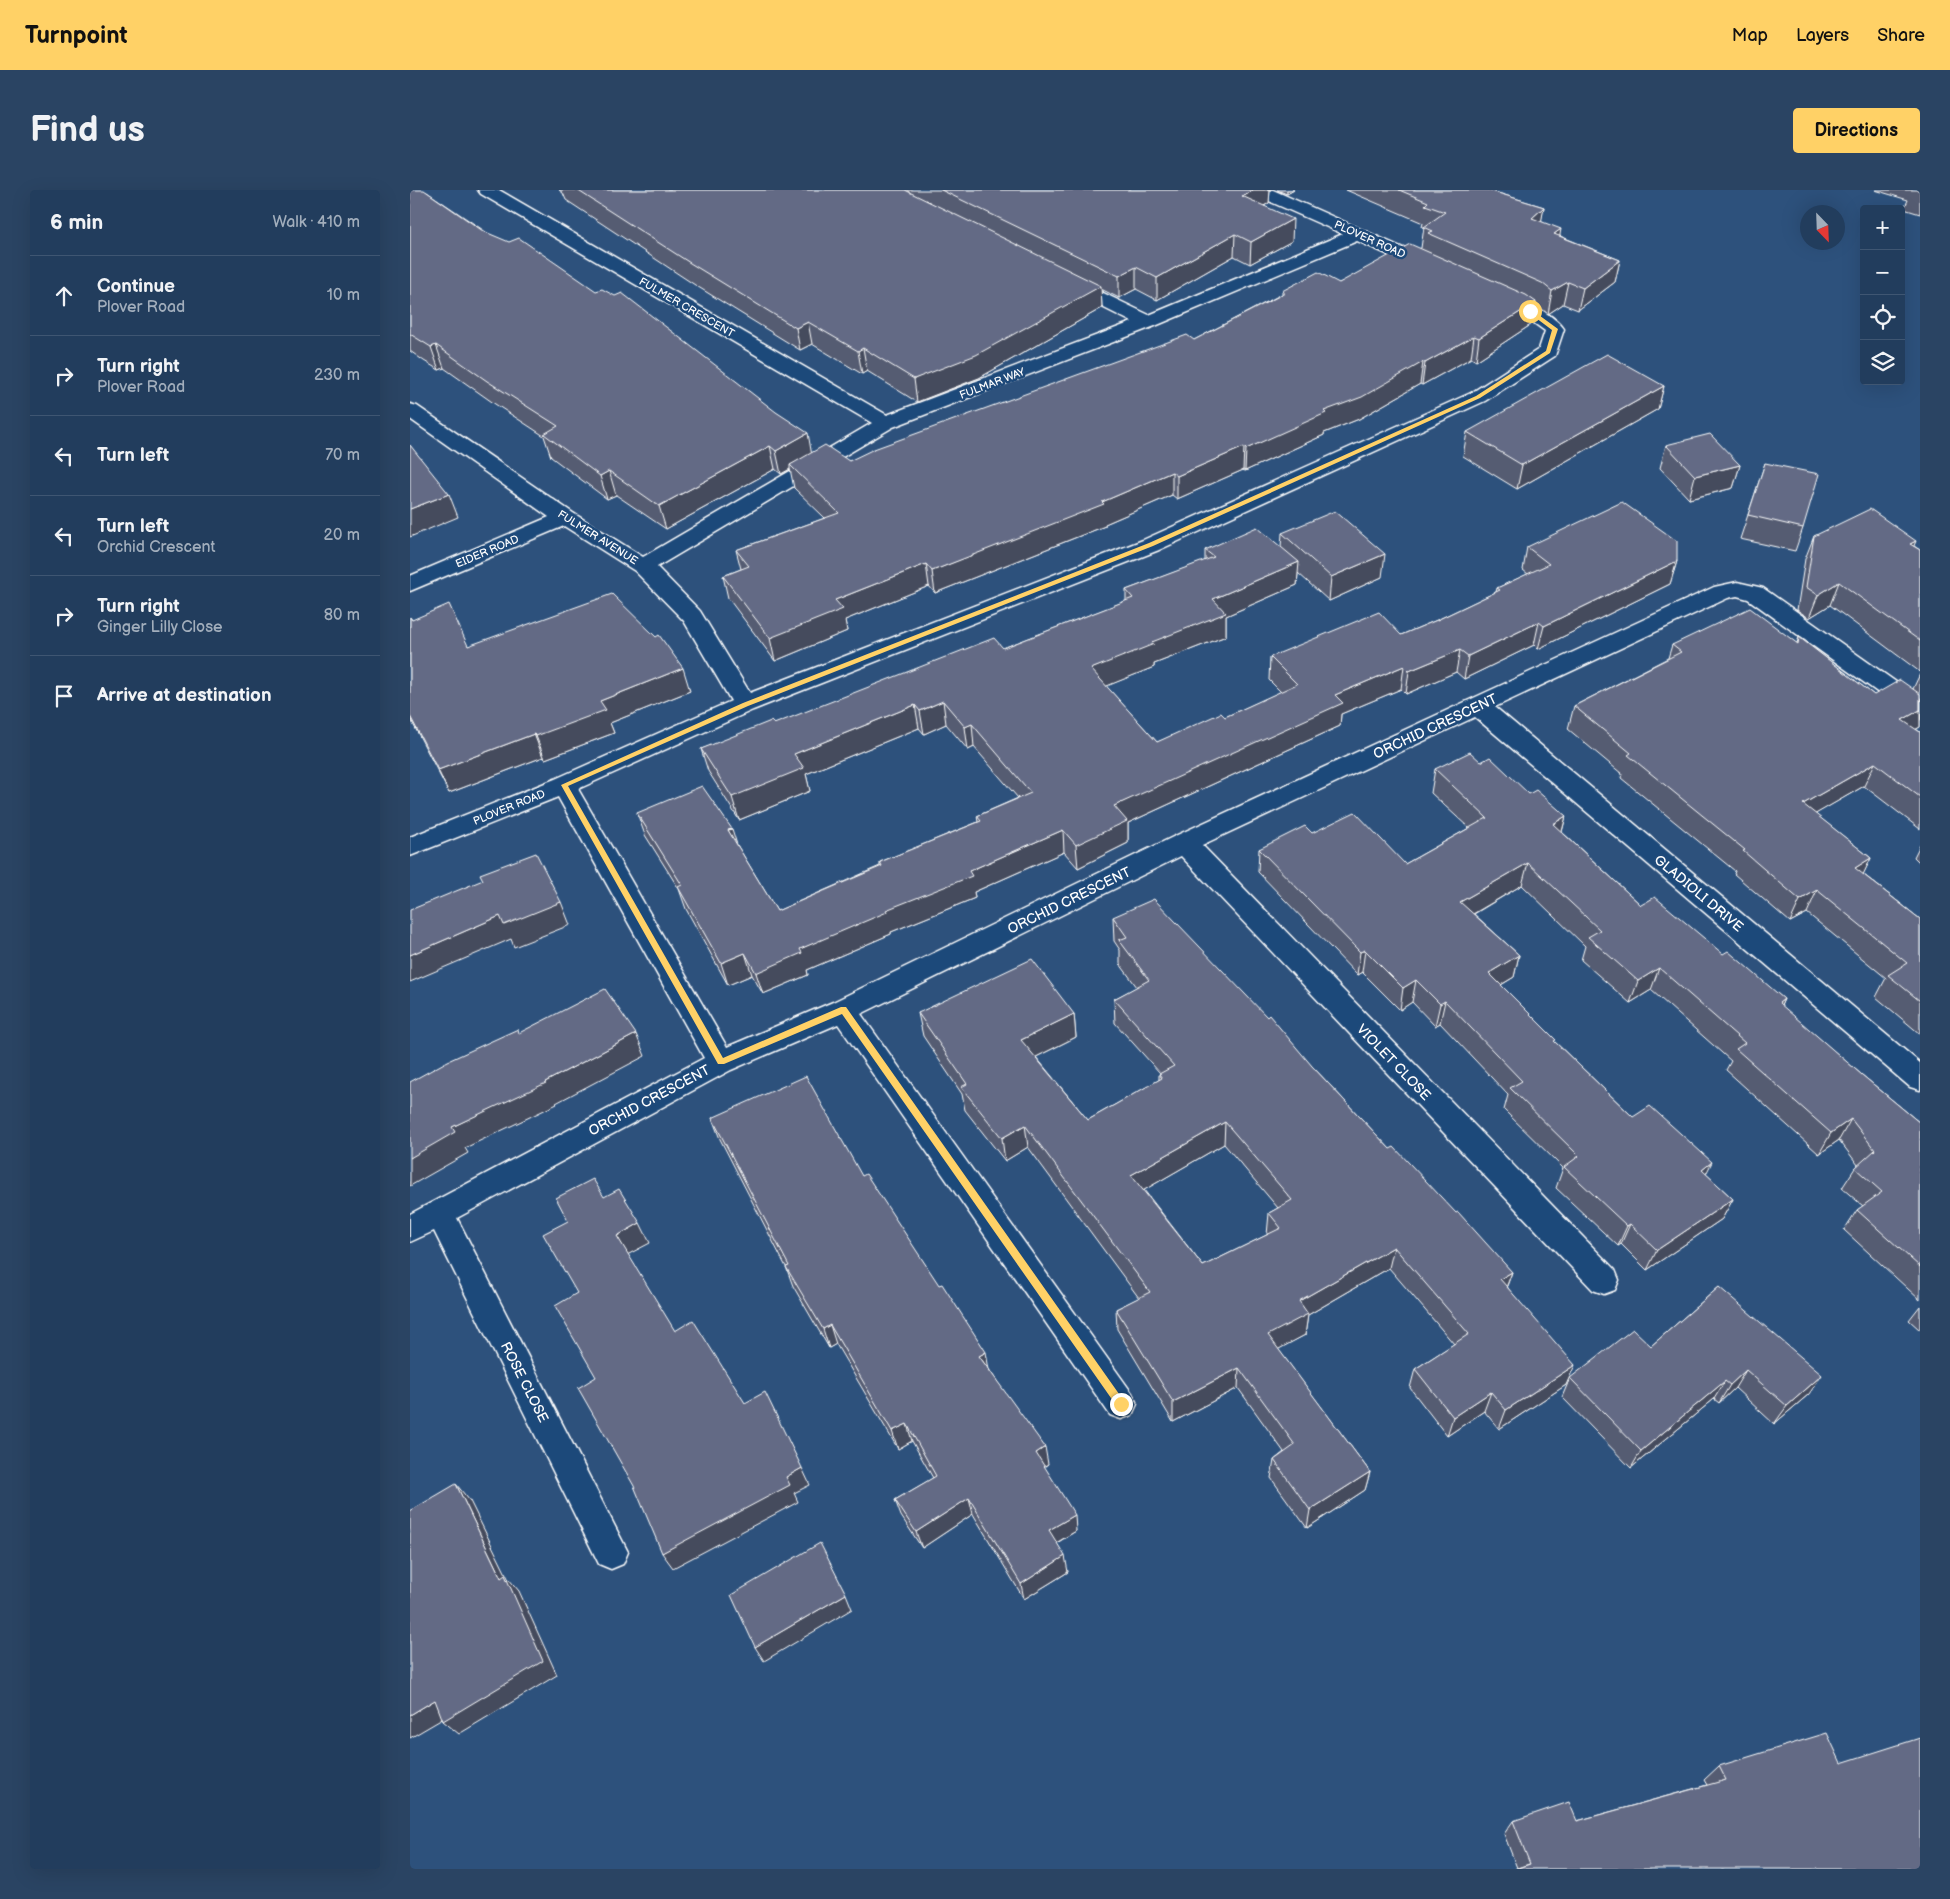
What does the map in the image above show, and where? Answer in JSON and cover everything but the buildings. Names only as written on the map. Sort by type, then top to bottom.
[{"type":"street","name":"FULMER CRESCENT","points":[[487,190],[886,424]]},
{"type":"street","name":"PLOVER ROAD","points":[[1259,190],[1449,274]]},
{"type":"street","name":"FULMAR WAY","points":[[643,566],[886,424],[1148,322],[1358,234]]},
{"type":"street","points":[[1050,274],[1148,322]]},
{"type":"street","name":"PLOVER ROAD","points":[[410,847],[564,785],[745,704],[1151,545],[1478,397],[1548,352],[1555,329],[1530,311],[1485,291]]},
{"type":"street","name":"FULMER AVENUE","points":[[410,410],[565,518],[643,566],[692,616],[745,704]]},
{"type":"street","name":"EIDER ROAD","points":[[410,584],[565,518]]},
{"type":"street","name":"ORCHID CRESCENT","points":[[410,1229],[721,1062],[843,1010],[1184,843],[1722,592],[1737,589],[1755,593],[1920,711]]},
{"type":"street","name":"GLADIOLI DRIVE","points":[[1478,706],[1920,1079]]},
{"type":"street","points":[[564,785],[721,1062]]},
{"type":"street","name":"VIOLET CLOSE","points":[[1184,843],[1604,1280]]},
{"type":"street","points":[[843,1010],[1121,1404]]},
{"type":"street","name":"ROSE CLOSE","points":[[439,1212],[611,1552]]},
{"type":"route","points":[[1121,1404],[843,1010],[721,1062],[564,785],[745,704],[1151,545],[1478,397],[1548,352],[1555,329],[1530,311]]}]
